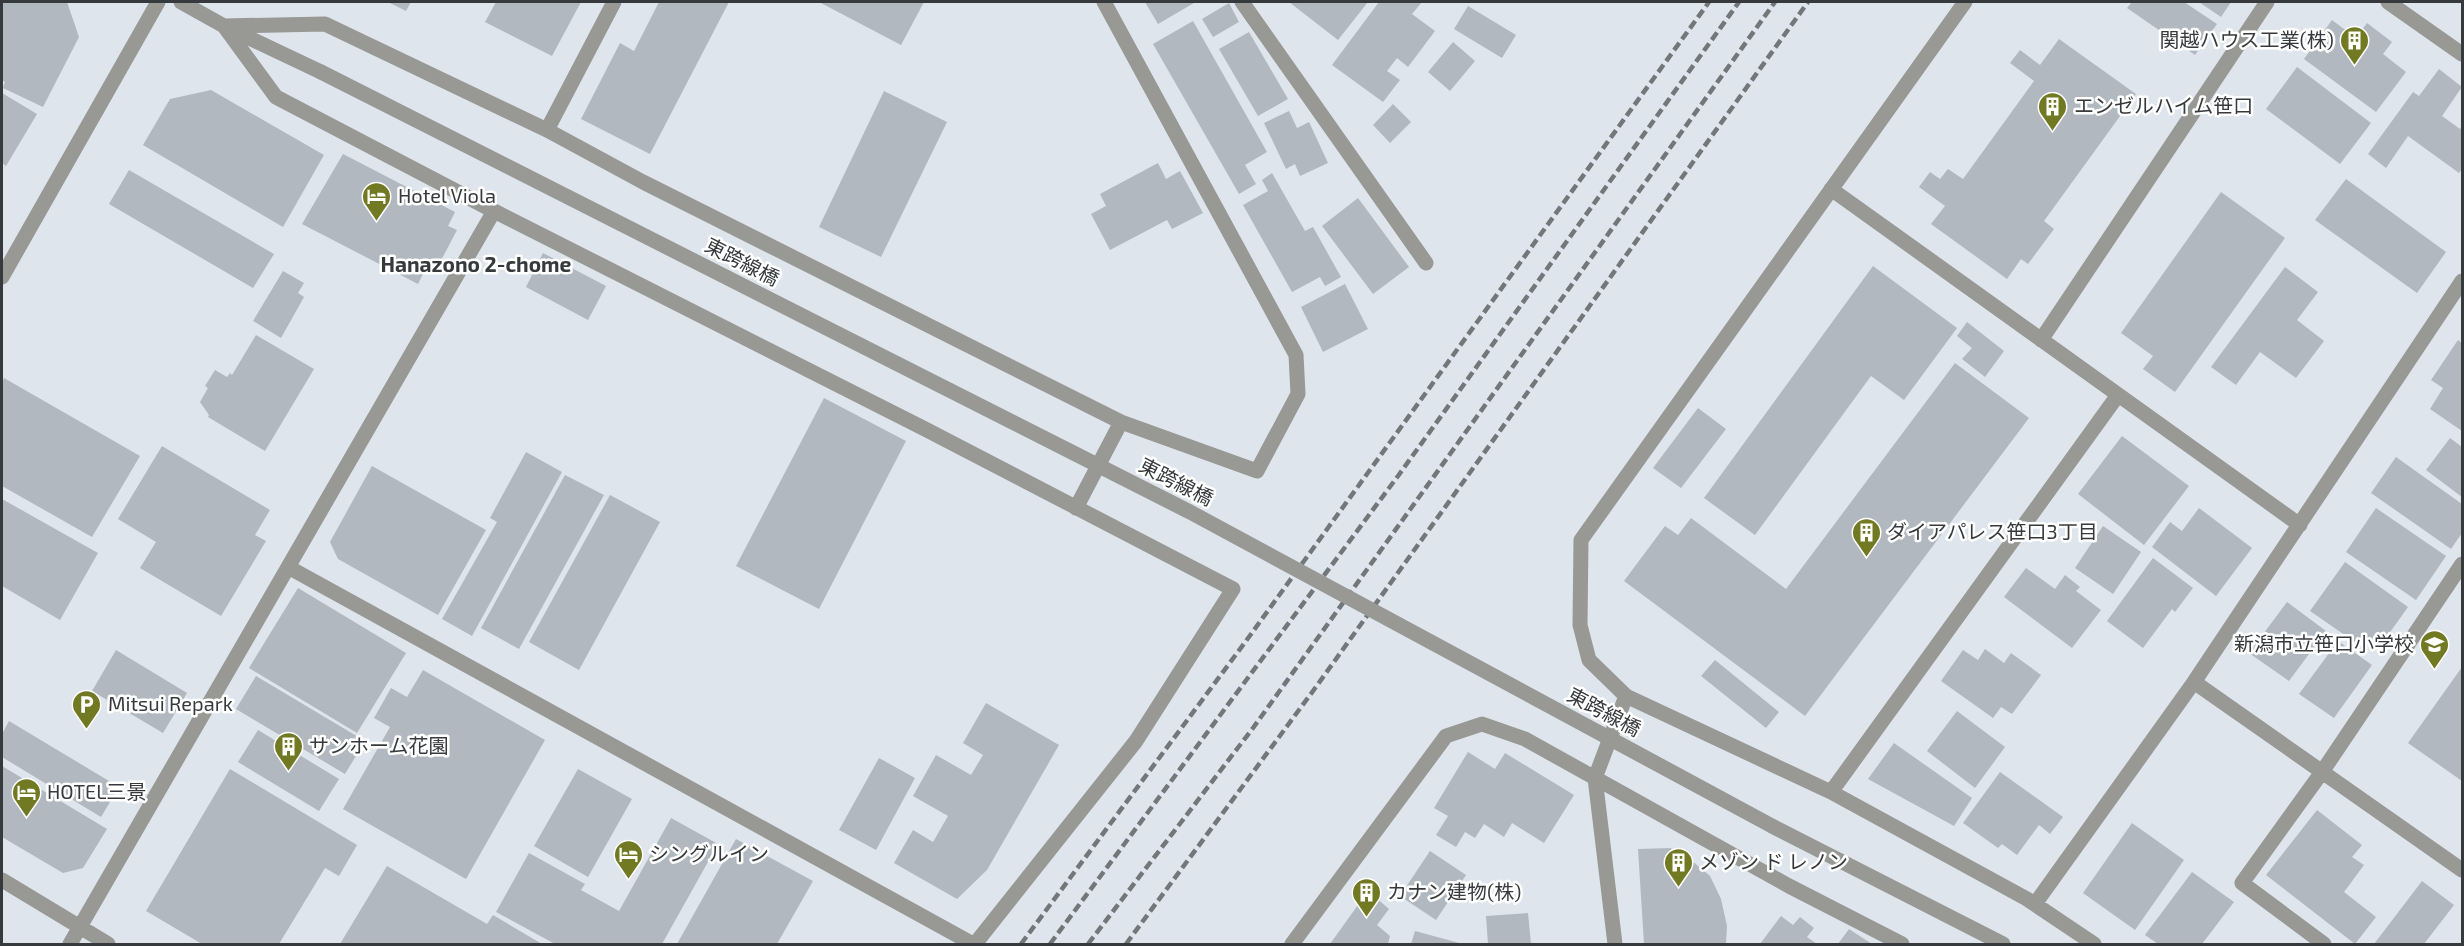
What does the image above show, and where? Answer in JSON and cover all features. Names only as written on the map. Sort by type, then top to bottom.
[{"type":"street","points":[[2,277],[158,2]]},
{"type":"street","name":"東跨線橋","points":[[181,2],[224,26],[321,72],[1190,512],[1772,826],[2003,945]]},
{"type":"street","points":[[547,130],[614,2]]},
{"type":"street","points":[[224,26],[325,24],[547,130],[643,182],[1121,422],[1257,471],[1298,394],[1296,355],[1104,2]]},
{"type":"street","points":[[1242,2],[1426,263]]},
{"type":"street","points":[[1965,2],[1581,540],[1580,625],[1589,660],[1626,696],[1832,792],[2035,904],[2094,945]]},
{"type":"street","points":[[2041,340],[2267,2]]},
{"type":"street","points":[[2388,2],[2463,54]]},
{"type":"street","points":[[224,26],[276,97],[1233,589],[1137,741],[974,945],[288,567]]},
{"type":"street","points":[[1831,189],[2300,525]]},
{"type":"street","points":[[70,945],[494,211]]},
{"type":"street","points":[[2035,904],[2194,682],[2463,281]]},
{"type":"street","points":[[1832,792],[2118,395]]},
{"type":"street","points":[[1076,508],[1121,422]]},
{"type":"street","points":[[2324,945],[2242,883],[2322,772],[2463,564]]},
{"type":"street","points":[[2194,682],[2463,870]]},
{"type":"street","points":[[1615,945],[1595,778],[1626,696]]},
{"type":"street","points":[[1292,945],[1446,736],[1482,724],[1525,739],[1789,886],[1902,945]]},
{"type":"street","points":[[2,880],[108,945]]},
{"type":"building","points":[[2,2],[67,2],[79,37],[43,107],[3,88],[5,82],[2,80]]},
{"type":"building","points":[[388,2],[411,2],[406,11]]},
{"type":"building","points":[[496,2],[581,2],[552,56],[485,22]]},
{"type":"building","points":[[659,2],[729,2],[650,154],[581,119],[620,43],[634,51]]},
{"type":"building","points":[[819,2],[924,2],[901,45]]},
{"type":"building","points":[[1145,2],[1193,2],[1194,3],[1158,24]]},
{"type":"building","points":[[1289,2],[1368,2],[1338,40]]},
{"type":"building","points":[[1379,2],[1422,2],[1412,14],[1435,31],[1408,67],[1397,58],[1387,71],[1400,80],[1383,102],[1332,65]]},
{"type":"building","points":[[2132,2],[2184,2],[2217,24],[2195,55],[2127,8]]},
{"type":"building","points":[[2199,2],[2231,2],[2221,17]]},
{"type":"building","points":[[1229,3],[1239,22],[1213,37],[1202,19]]},
{"type":"building","points":[[1468,6],[1516,35],[1502,58],[1454,29]]},
{"type":"building","name":"関越ハウス工業(株)","points":[[2332,20],[2356,38],[2367,23],[2392,42],[2383,54],[2406,72],[2376,112],[2304,59]]},
{"type":"building","points":[[1193,21],[1267,152],[1245,165],[1256,184],[1239,194],[1153,44]]},
{"type":"building","points":[[1249,32],[1288,99],[1258,116],[1219,49]]},
{"type":"building","name":"エンゼルハイム笹口","points":[[2059,39],[2136,94],[2044,221],[2054,229],[2028,264],[2021,259],[2007,279],[1931,224],[1945,206],[1919,187],[1930,172],[1940,179],[1948,169],[1963,179],[2034,81],[2010,63],[2020,50],[2040,65]]},
{"type":"building","points":[[1453,42],[1475,61],[1450,91],[1428,72]]},
{"type":"building","points":[[2297,67],[2371,123],[2340,164],[2266,109]]},
{"type":"building","points":[[2439,69],[2462,87],[2442,116],[2460,129],[2462,125],[2462,169],[2459,173],[2408,136],[2386,168],[2368,154],[2413,92],[2419,96]]},
{"type":"building","points":[[211,90],[324,155],[283,227],[143,145],[170,99]]},
{"type":"building","points":[[884,91],[947,122],[881,257],[819,227]]},
{"type":"building","points":[[2,93],[37,114],[6,166],[2,163]]},
{"type":"building","points":[[1393,104],[1411,122],[1390,143],[1373,125]]},
{"type":"building","points":[[1289,111],[1297,128],[1309,122],[1328,163],[1300,176],[1295,164],[1286,169],[1264,123]]},
{"type":"building","points":[[343,154],[455,212],[448,226],[457,230],[436,270],[427,266],[418,284],[302,224]]},
{"type":"building","points":[[1158,163],[1166,179],[1180,171],[1203,213],[1172,229],[1167,220],[1110,250],[1091,214],[1106,206],[1100,194]]},
{"type":"building","points":[[129,170],[274,254],[253,288],[109,204]]},
{"type":"building","points":[[1272,173],[1305,231],[1313,227],[1341,277],[1325,286],[1320,277],[1292,292],[1243,205],[1268,191],[1262,180]]},
{"type":"building","points":[[2346,179],[2446,252],[2417,293],[2315,220]]},
{"type":"building","points":[[2221,192],[2285,238],[2175,392],[2143,369],[2153,356],[2121,333]]},
{"type":"building","points":[[1358,198],[1409,267],[1373,294],[1322,226]]},
{"type":"building","points":[[543,253],[606,286],[588,320],[526,287]]},
{"type":"building","points":[[1873,266],[1957,328],[1904,400],[1871,376],[1755,535],[1704,498]]},
{"type":"building","points":[[2285,267],[2318,292],[2297,320],[2324,341],[2296,378],[2260,352],[2236,385],[2211,367]]},
{"type":"building","points":[[283,271],[304,283],[298,293],[304,297],[281,338],[253,321]]},
{"type":"building","points":[[1345,284],[1368,329],[1323,352],[1301,307]]},
{"type":"building","points":[[1967,322],[2004,351],[1985,377],[1962,359],[1972,348],[1957,336]]},
{"type":"building","points":[[256,335],[314,369],[265,451],[208,417],[209,415],[200,402],[208,388],[205,386],[215,370],[227,377],[230,373],[232,375]]},
{"type":"building","points":[[2458,340],[2462,343],[2462,431],[2430,409],[2443,388],[2431,380]]},
{"type":"building","name":"ダイアパレス笹口3丁目","points":[[1955,363],[2029,418],[1805,716],[1624,581],[1665,526],[1678,535],[1691,518],[1786,589]]},
{"type":"building","points":[[4,378],[140,456],[92,537],[2,486],[2,383]]},
{"type":"building","points":[[824,398],[906,441],[819,609],[736,566]]},
{"type":"building","points":[[1698,408],[1726,429],[1681,488],[1653,468]]},
{"type":"building","points":[[2122,436],[2189,486],[2144,545],[2078,494]]},
{"type":"building","points":[[2450,438],[2462,447],[2462,497],[2426,470]]},
{"type":"building","points":[[162,446],[270,510],[255,535],[266,541],[221,616],[140,568],[156,542],[118,519]]},
{"type":"building","points":[[526,452],[562,472],[472,636],[442,619],[497,522],[490,518]]},
{"type":"building","points":[[2396,457],[2462,504],[2462,533],[2451,549],[2371,493]]},
{"type":"building","points":[[372,466],[486,530],[438,615],[338,559],[330,542]]},
{"type":"building","points":[[565,475],[604,495],[519,649],[481,628]]},
{"type":"building","points":[[610,495],[660,522],[579,670],[529,642]]},
{"type":"building","points":[[2,499],[98,553],[60,620],[2,586]]},
{"type":"building","points":[[2199,508],[2252,548],[2216,596],[2152,547],[2170,522],[2182,531]]},
{"type":"building","points":[[2376,508],[2446,556],[2416,600],[2346,552]]},
{"type":"building","points":[[2103,526],[2141,552],[2113,594],[2075,568]]},
{"type":"building","points":[[2153,558],[2193,588],[2175,612],[2172,609],[2143,648],[2107,621]]},
{"type":"building","points":[[2345,562],[2408,607],[2383,642],[2374,636],[2365,649],[2310,611]]},
{"type":"building","points":[[2026,568],[2055,589],[2065,575],[2080,587],[2076,591],[2101,610],[2072,648],[2004,597]]},
{"type":"building","points":[[298,588],[406,653],[357,733],[249,668]]},
{"type":"building","points":[[2287,602],[2326,631],[2289,681],[2249,653]]},
{"type":"building","points":[[2338,641],[2372,665],[2334,718],[2299,694]]},
{"type":"building","points":[[1985,649],[2004,663],[2011,653],[2041,675],[2012,714],[2001,707],[1993,718],[1941,681],[1963,650],[1978,660]]},
{"type":"building","points":[[116,650],[187,693],[163,733],[92,691]]},
{"type":"building","points":[[1715,660],[1779,712],[1766,728],[1701,676]]},
{"type":"building","points":[[2462,667],[2462,781],[2408,743]]},
{"type":"building","points":[[423,670],[545,740],[466,879],[343,809],[390,727],[374,718],[391,688],[407,697]]},
{"type":"building","points":[[256,676],[365,741],[345,774],[236,709]]},
{"type":"building","points":[[986,703],[1059,745],[987,870],[957,899],[894,863],[913,830],[933,842],[948,816],[913,796],[936,755],[971,775],[983,755],[963,743]]},
{"type":"building","points":[[1957,711],[2005,747],[1975,788],[1927,751]]},
{"type":"building","points":[[9,721],[119,787],[101,817],[2,757],[2,734]]},
{"type":"building","name":"サンホーム花園","points":[[258,730],[339,779],[319,811],[238,762]]},
{"type":"building","points":[[1894,743],[1972,798],[1954,826],[1868,779]]},
{"type":"building","points":[[1468,752],[1495,769],[1505,753],[1574,795],[1544,843],[1512,823],[1504,837],[1484,824],[1475,838],[1465,832],[1456,847],[1436,835],[1448,816],[1434,808]]},
{"type":"building","points":[[879,758],[915,778],[876,850],[839,830]]},
{"type":"building","points":[[2,766],[107,829],[83,868],[63,873],[2,837]]},
{"type":"building","points":[[230,769],[357,845],[339,876],[325,868],[279,944],[202,944],[146,911]]},
{"type":"building","points":[[578,769],[632,799],[588,877],[534,846]]},
{"type":"building","points":[[2000,772],[2063,817],[2050,834],[2039,825],[2017,855],[2002,844],[1998,848],[1963,823]]},
{"type":"building","points":[[2317,810],[2362,845],[2352,857],[2364,865],[2344,892],[2376,917],[2355,944],[2266,875]]},
{"type":"building","points":[[671,818],[718,844],[662,944],[555,944],[496,912],[529,853],[585,884],[581,890],[619,911]]},
{"type":"building","points":[[2132,823],[2184,860],[2135,930],[2083,893]]},
{"type":"building","points":[[736,839],[813,881],[777,944],[677,944]]},
{"type":"building","name":"メゾン ド レノン","points":[[1671,848],[1673,853],[1691,860],[1710,876],[1721,899],[1727,926],[1726,944],[1644,944],[1638,849]]},
{"type":"building","points":[[1430,851],[1466,875],[1436,920],[1400,896]]},
{"type":"building","points":[[387,866],[487,924],[493,915],[542,944],[340,944]]},
{"type":"building","points":[[2192,872],[2234,902],[2202,944],[2158,944],[2145,935]]},
{"type":"building","points":[[2422,881],[2454,905],[2424,944],[2374,944]]},
{"type":"building","name":"カナン建物(株)","points":[[1368,891],[1389,909],[1377,925],[1390,936],[1388,944],[1330,944]]},
{"type":"building","points":[[1528,913],[1531,944],[1488,944],[1486,916]]},
{"type":"building","points":[[1781,916],[1793,925],[1800,917],[1814,928],[1807,937],[1817,944],[1760,944]]},
{"type":"building","points":[[1849,929],[1872,944],[1838,944]]},
{"type":"building","points":[[1415,931],[1463,944],[1411,944]]},
{"type":"railway","points":[[1021,944],[1246,641],[1709,2]]},
{"type":"railway","points":[[1050,944],[1398,476],[1739,2]]},
{"type":"railway","points":[[1088,944],[1253,728],[1775,2]]},
{"type":"railway","points":[[1126,944],[1313,691],[1808,2]]},
{"type":"place","name":"関越ハウス工業(株)","points":[[2355,66]]},
{"type":"place","name":"エンゼルハイム笹口","points":[[2053,132]]},
{"type":"place","name":"Hotel Viola","points":[[377,222]]},
{"type":"place","name":"ダイアパレス笹口3丁目","points":[[1866,558]]},
{"type":"place","name":"新潟市立笹口小学校","points":[[2435,670]]},
{"type":"place","name":"Mitsui Repark","points":[[87,730]]},
{"type":"place","name":"サンホーム花園","points":[[288,772]]},
{"type":"place","name":"HOTEL三景","points":[[26,818]]},
{"type":"place","name":"シングルイン","points":[[628,880]]},
{"type":"place","name":"メゾン ド レノン","points":[[1678,888]]},
{"type":"place","name":"カナン建物(株)","points":[[1366,918]]},
{"type":"district","name":"Hanazono 2-chome","points":[[476,265]]}]
